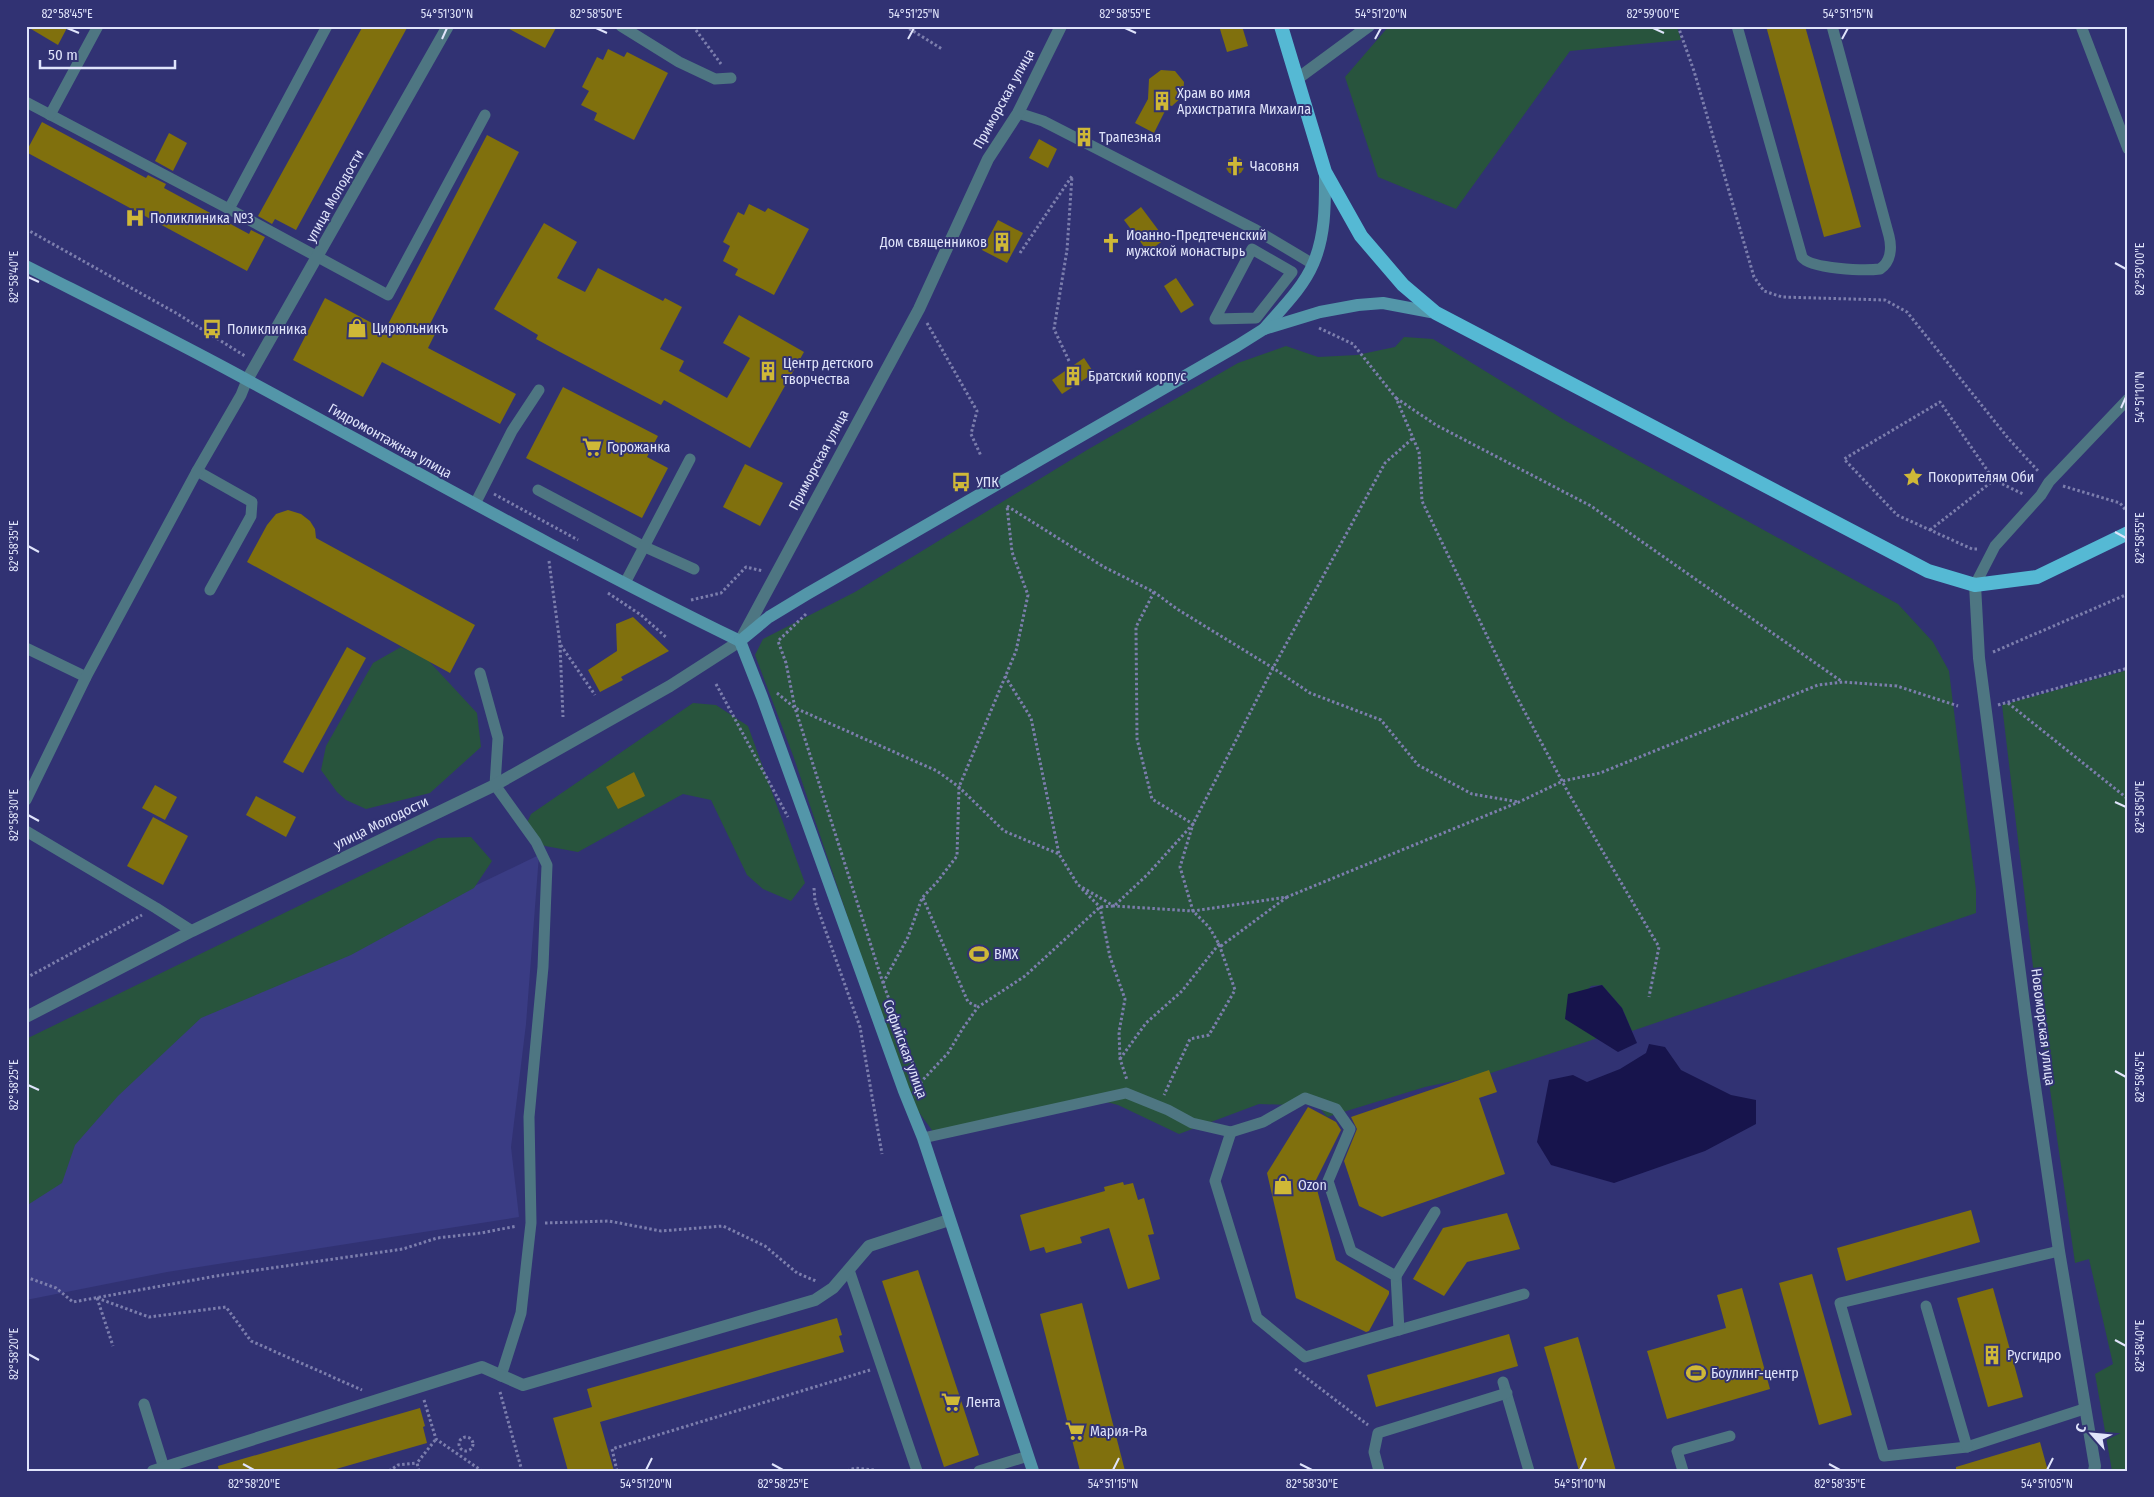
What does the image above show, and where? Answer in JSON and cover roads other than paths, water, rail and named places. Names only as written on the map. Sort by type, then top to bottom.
[{"type":"highway","points":[[1281,26],[1325,172],[1362,236],[1403,285],[1436,313],[1928,571],[1975,584],[2037,577],[2128,533]]},
{"type":"main road","points":[[1264,329],[1298,288],[1313,264],[1325,213],[1325,172]]},
{"type":"main road","name":"Гидромонтажная улица","points":[[26,266],[247,380],[625,583],[740,641]]},
{"type":"main road","points":[[740,641],[770,617],[807,594],[1238,346],[1264,329],[1338,308],[1383,303],[1436,313]]},
{"type":"main road","name":"Софийская улица","points":[[740,641],[904,1091],[923,1138],[1034,1471]]},
{"type":"street","name":"улица Молодости","points":[[247,380],[448,26]]},
{"type":"street","name":"Приморская улица","points":[[740,641],[919,309],[988,159],[1018,113],[1062,26]]},
{"type":"street","points":[[1297,79],[1369,26]]},
{"type":"street","name":"Новоморская улица","points":[[1975,584],[1979,658],[2032,1063],[2058,1251],[2094,1471]]},
{"type":"street","name":"улица Молодости","points":[[26,1017],[192,931],[495,786],[670,686],[740,641]]},
{"type":"street","points":[[158,1469],[482,1367],[523,1385],[815,1300],[833,1288],[869,1246],[950,1220]]},
{"type":"lane","points":[[50,115],[98,26]]},
{"type":"lane","points":[[229,209],[326,26]]},
{"type":"lane","points":[[621,26],[688,66],[715,79],[731,78]]},
{"type":"lane","points":[[1737,26],[1802,257],[1809,263],[1819,266],[1880,269],[1889,258],[1890,236],[1832,26]]},
{"type":"lane","points":[[2081,26],[2128,149]]},
{"type":"lane","points":[[26,102],[388,295],[485,114]]},
{"type":"lane","points":[[1018,113],[1043,120],[1256,230],[1313,264]]},
{"type":"lane","points":[[1252,249],[1292,272],[1288,278],[1256,318],[1215,319],[1252,249]]},
{"type":"lane","points":[[1288,278],[1298,288]]},
{"type":"lane","points":[[26,800],[86,676],[197,471],[241,395],[247,380]]},
{"type":"lane","points":[[475,504],[512,431],[539,390]]},
{"type":"lane","points":[[1975,584],[1994,546],[2037,499],[2048,482],[2128,399]]},
{"type":"lane","points":[[625,583],[690,459]]},
{"type":"lane","points":[[197,471],[252,502],[251,516],[210,590]]},
{"type":"lane","points":[[538,490],[645,547],[694,570]]},
{"type":"lane","points":[[26,648],[86,676]]},
{"type":"lane","points":[[480,673],[498,738],[495,786],[536,842],[547,865],[543,967],[529,1118],[531,1223],[521,1313],[501,1376]]},
{"type":"lane","points":[[26,831],[192,931]]},
{"type":"lane","points":[[923,1138],[1126,1093],[1168,1110],[1192,1123],[1231,1132],[1263,1122],[1305,1098],[1336,1108],[1350,1129],[1328,1181],[1351,1251],[1396,1276]]},
{"type":"lane","points":[[1231,1132],[1215,1181],[1257,1318],[1305,1358],[1524,1294]]},
{"type":"lane","points":[[1399,1330],[1396,1276],[1435,1212]]},
{"type":"lane","points":[[2058,1251],[1840,1303],[1884,1456],[1967,1447],[2084,1409]]},
{"type":"lane","points":[[849,1270],[917,1471]]},
{"type":"lane","points":[[1926,1306],[1967,1447]]},
{"type":"lane","points":[[1379,1471],[1374,1452],[1378,1433],[1505,1388],[1529,1471]]},
{"type":"lane","points":[[144,1404],[158,1469]]},
{"type":"lane","points":[[1683,1471],[1677,1451],[1730,1436]]},
{"type":"lane","points":[[979,1471],[1028,1456]]},
{"type":"place","name":"Храм во имя Архистратига Михаила","points":[[1162,101]]},
{"type":"place","name":"Трапезная","points":[[1084,137]]},
{"type":"place","name":"Часовня","points":[[1235,166]]},
{"type":"place","name":"Поликлиника №3","points":[[135,218]]},
{"type":"place","name":"Дом священников","points":[[1002,242]]},
{"type":"place","name":"Иоанно-Предтеченский мужской монастырь","points":[[1111,243]]},
{"type":"place","name":"Цирюльникъ","points":[[357,328]]},
{"type":"place","name":"Поликлиника","points":[[212,329]]},
{"type":"place","name":"Центр детского творчества","points":[[768,371]]},
{"type":"place","name":"Братский корпус","points":[[1073,376]]},
{"type":"place","name":"Горожанка","points":[[592,447]]},
{"type":"place","name":"Покорителям Оби","points":[[1913,477]]},
{"type":"place","name":"УПК","points":[[961,482]]},
{"type":"place","name":"BMX","points":[[979,954]]},
{"type":"place","name":"Ozon","points":[[1283,1185]]},
{"type":"place","name":"Русгидро","points":[[1992,1355]]},
{"type":"place","name":"Боулинг-центр","points":[[1696,1373]]},
{"type":"place","name":"Лента","points":[[951,1402]]},
{"type":"place","name":"Мария-Ра","points":[[1075,1431]]}]
